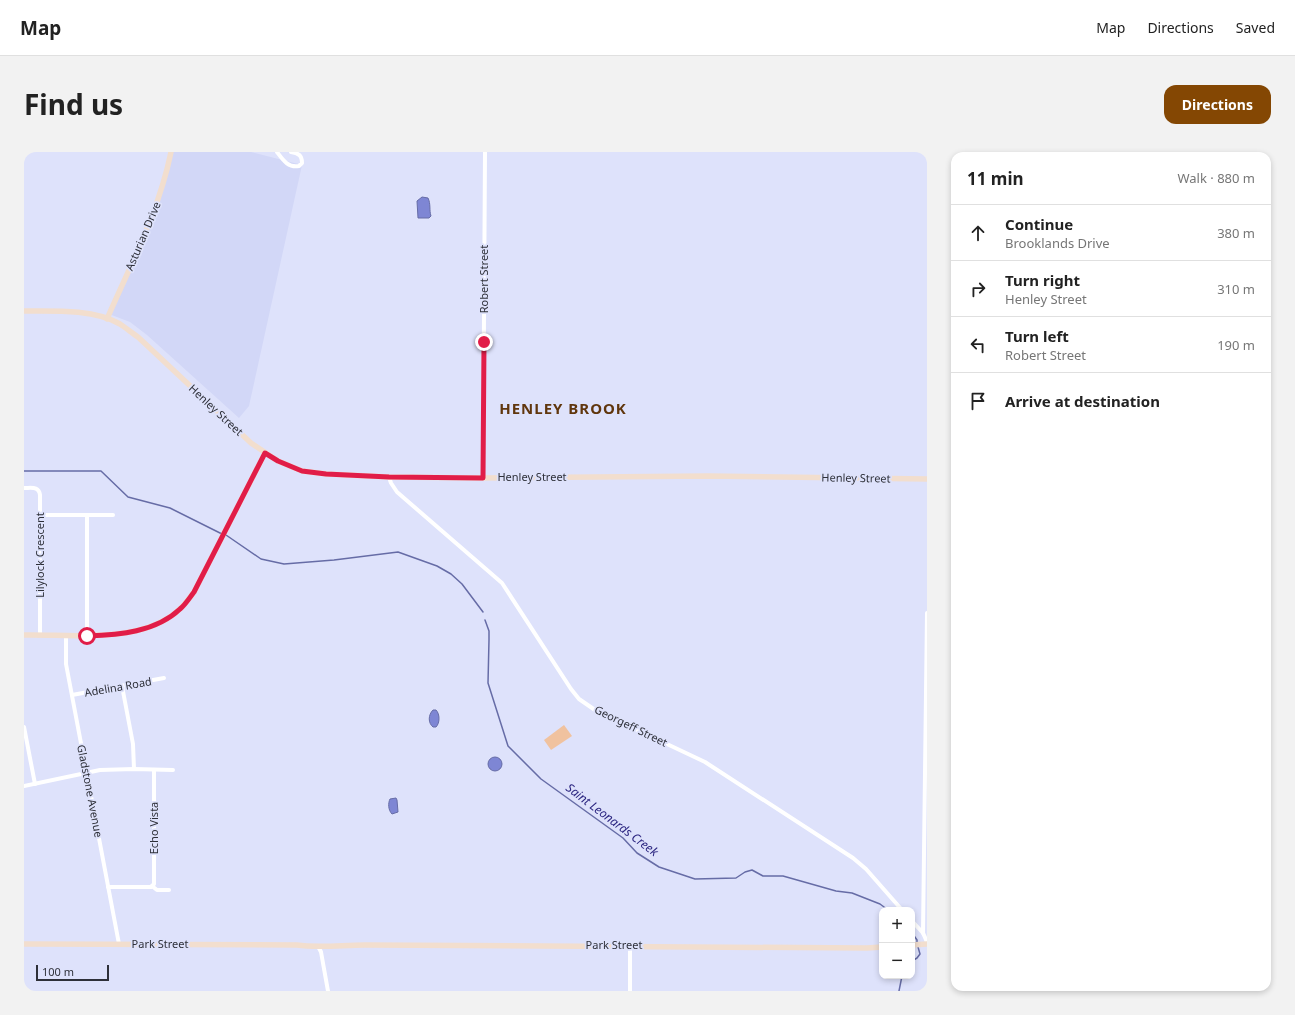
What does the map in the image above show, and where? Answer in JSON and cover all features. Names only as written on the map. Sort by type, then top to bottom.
[{"type":"street","name":"Asturian Drive","points":[[108,319],[155,212],[172,152]]},
{"type":"street","points":[[277,152],[289,166],[299,166],[302,162],[302,158],[299,154],[291,152]]},
{"type":"street","name":"Robert Street","points":[[483,478],[485,152]]},
{"type":"street","name":"Henley Street","points":[[24,311],[71,311],[108,319],[119,324],[138,337],[251,443],[278,461],[302,471],[326,474],[389,477],[483,478],[708,476],[927,479]]},
{"type":"street","points":[[24,635],[116,635],[148,628],[180,609],[194,592],[265,453]]},
{"type":"street","name":"Georgeff Street","points":[[389,477],[397,492],[502,583],[579,699],[595,710],[705,762],[853,858],[866,869],[899,907]]},
{"type":"street","name":"Lilylock Crescent","points":[[24,488],[35,488],[38,490],[40,495],[40,635]]},
{"type":"street","points":[[41,515],[112,515]]},
{"type":"street","points":[[87,515],[87,636]]},
{"type":"street","points":[[923,933],[927,613]]},
{"type":"street","name":"Gladstone Avenue","points":[[66,636],[66,664],[119,944]]},
{"type":"street","name":"Adelina Road","points":[[72,695],[164,678]]},
{"type":"street","points":[[122,686],[133,744],[134,769]]},
{"type":"street","points":[[24,727],[35,784]]},
{"type":"street","points":[[24,786],[100,770],[173,770]]},
{"type":"street","name":"Echo Vista","points":[[152,886],[154,884],[154,770]]},
{"type":"street","points":[[108,887],[152,886],[157,890],[169,890]]},
{"type":"street","points":[[915,924],[923,933],[927,943],[915,945]]},
{"type":"street","name":"Park Street","points":[[297,945],[314,943],[346,945]]},
{"type":"street","name":"Park Street","points":[[24,944],[316,946],[630,945],[879,947]]},
{"type":"street","points":[[630,945],[630,991]]},
{"type":"street","points":[[316,946],[321,952],[328,991]]},
{"type":"shaded area","points":[[171,152],[251,152],[302,165],[249,406],[239,418],[147,335],[130,322],[109,314],[155,212]]},
{"type":"shaded area","points":[[564,725],[572,736],[551,750],[544,740]]},
{"type":"water","points":[[422,197],[428,198],[429,200],[431,216],[429,218],[418,218],[417,201]]},
{"type":"water","points":[[433,710],[436,710],[439,716],[439,721],[436,727],[433,727],[429,721],[430,714]]},
{"type":"water","points":[[495,757],[500,759],[502,764],[500,769],[495,771],[490,769],[488,764],[490,759]]},
{"type":"water","points":[[396,798],[398,812],[392,814],[389,809],[389,801],[390,799]]},
{"type":"waterway","name":"Saint Leonards Creek","points":[[24,471],[101,471],[128,497],[170,508],[222,534]]},
{"type":"waterway","name":"Saint Leonards Creek","points":[[226,535],[261,559],[284,564],[334,560],[398,552],[437,566],[451,574],[462,584],[483,612]]},
{"type":"waterway","name":"Saint Leonards Creek","points":[[485,620],[489,631],[488,683],[508,746],[541,779],[623,838],[637,853],[659,867],[695,879],[736,878],[745,872],[752,870],[763,876],[783,876],[836,891],[852,893],[884,907]]},
{"type":"waterway","name":"Saint Leonards Creek","points":[[915,937],[917,944]]},
{"type":"waterway","name":"Saint Leonards Creek","points":[[915,959],[920,954],[918,947]]},
{"type":"waterway","name":"Saint Leonards Creek","points":[[899,991],[901,979]]},
{"type":"district","name":"HENLEY BROOK","points":[[563,409]]},
{"type":"route","points":[[87,636],[116,635],[148,628],[180,609],[194,592],[265,453],[278,461],[302,471],[326,474],[389,477],[483,478],[484,342]]}]
